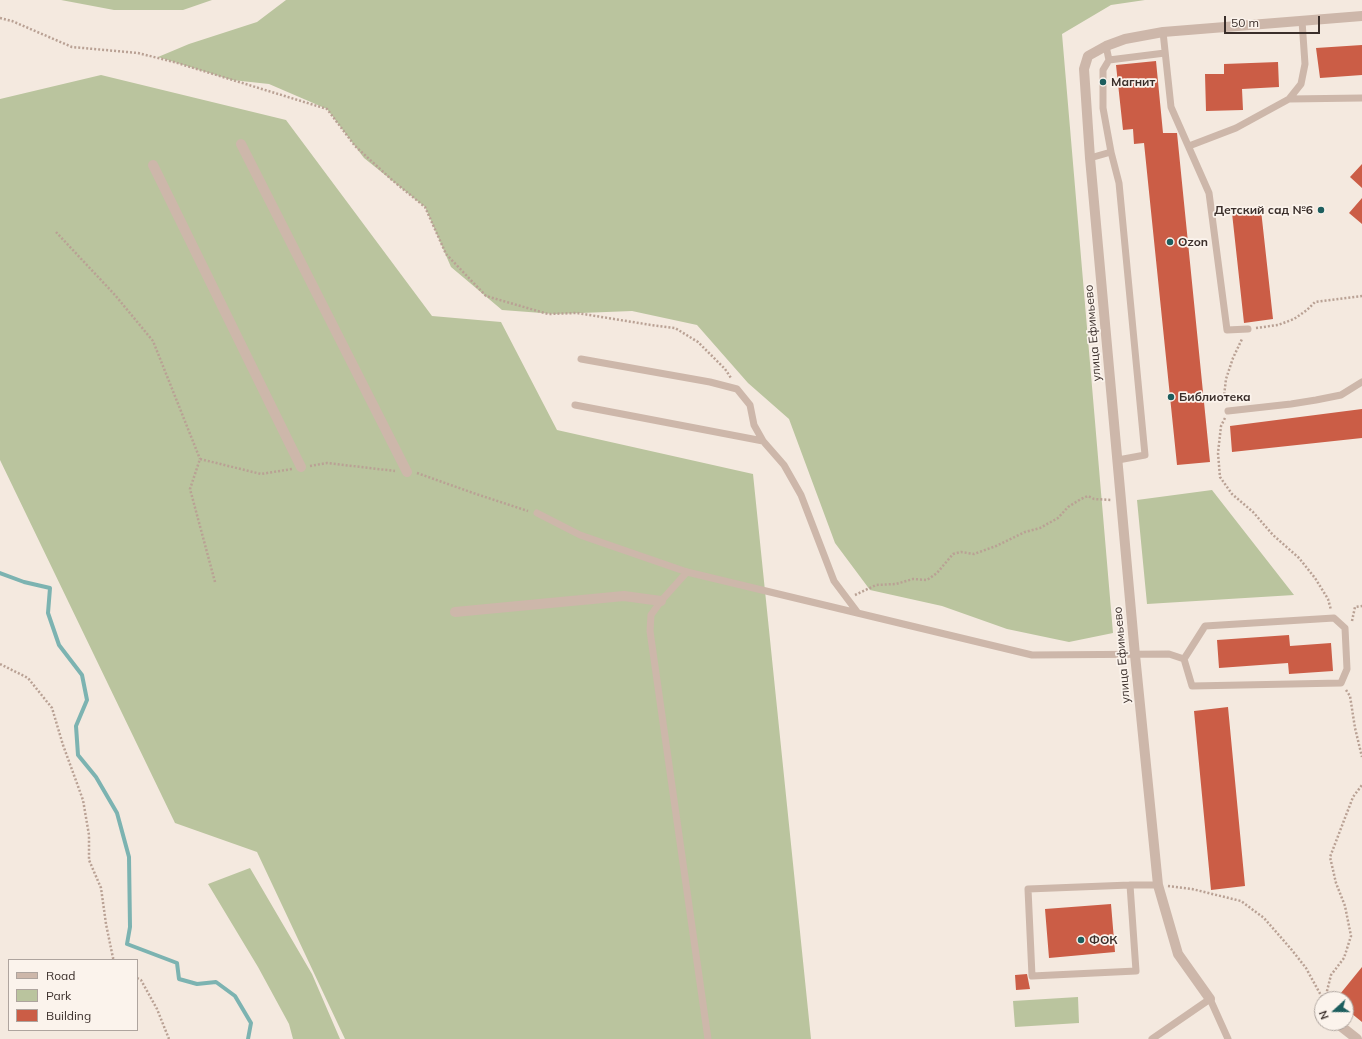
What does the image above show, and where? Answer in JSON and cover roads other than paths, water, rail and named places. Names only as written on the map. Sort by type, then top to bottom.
[{"type":"street","name":"улица Ефимьево","points":[[1210,999],[1178,954],[1158,885],[1135,655],[1090,158],[1084,69],[1088,56],[1106,46],[1126,39],[1163,32],[1362,16]]},
{"type":"street","points":[[240,144],[407,472]]},
{"type":"street","points":[[153,165],[301,467]]},
{"type":"street","points":[[455,612],[624,596],[661,601]]},
{"type":"street","points":[[1347,1031],[1357,1039]]},
{"type":"lane","points":[[1189,146],[1236,128],[1289,99],[1301,84],[1305,64],[1302,21]]},
{"type":"lane","points":[[1163,32],[1171,107],[1209,193],[1227,330],[1248,329]]},
{"type":"lane","points":[[1106,46],[1109,60],[1103,70],[1103,108],[1111,152],[1119,183],[1145,455],[1118,460]]},
{"type":"lane","points":[[1109,60],[1166,53]]},
{"type":"lane","points":[[1289,99],[1362,98]]},
{"type":"lane","points":[[1090,158],[1111,152]]},
{"type":"lane","points":[[581,359],[710,382],[737,389],[750,405],[754,425],[764,441],[784,465],[801,495],[834,581],[858,613]]},
{"type":"lane","points":[[1228,411],[1291,404],[1341,395],[1362,382]]},
{"type":"lane","points":[[575,405],[764,441]]},
{"type":"lane","points":[[537,514],[580,535],[687,572],[1032,655],[1168,654],[1184,659]]},
{"type":"lane","points":[[687,572],[661,601],[651,615],[650,631],[708,1039]]},
{"type":"lane","points":[[1334,618],[1345,628],[1347,669],[1341,683],[1192,686],[1184,659],[1205,626],[1334,618]]},
{"type":"lane","points":[[1130,885],[1136,971],[1032,976],[1028,889],[1130,885],[1158,885]]},
{"type":"lane","points":[[1152,1039],[1210,999],[1228,1039]]},
{"type":"waterway","points":[[0,573],[24,582],[50,588],[48,613],[59,645],[82,675],[87,700],[76,726],[78,755],[96,777],[117,813],[129,857],[130,927],[127,944],[177,963],[179,979],[197,984],[216,982],[235,996],[251,1023],[248,1039]]},
{"type":"place","name":"Магнит","points":[[1103,82]]},
{"type":"place","name":"Детский сад №6","points":[[1321,210]]},
{"type":"place","name":"Ozon","points":[[1170,242]]},
{"type":"place","name":"Библиотека","points":[[1171,397]]},
{"type":"place","name":"ФОК","points":[[1081,940]]}]
